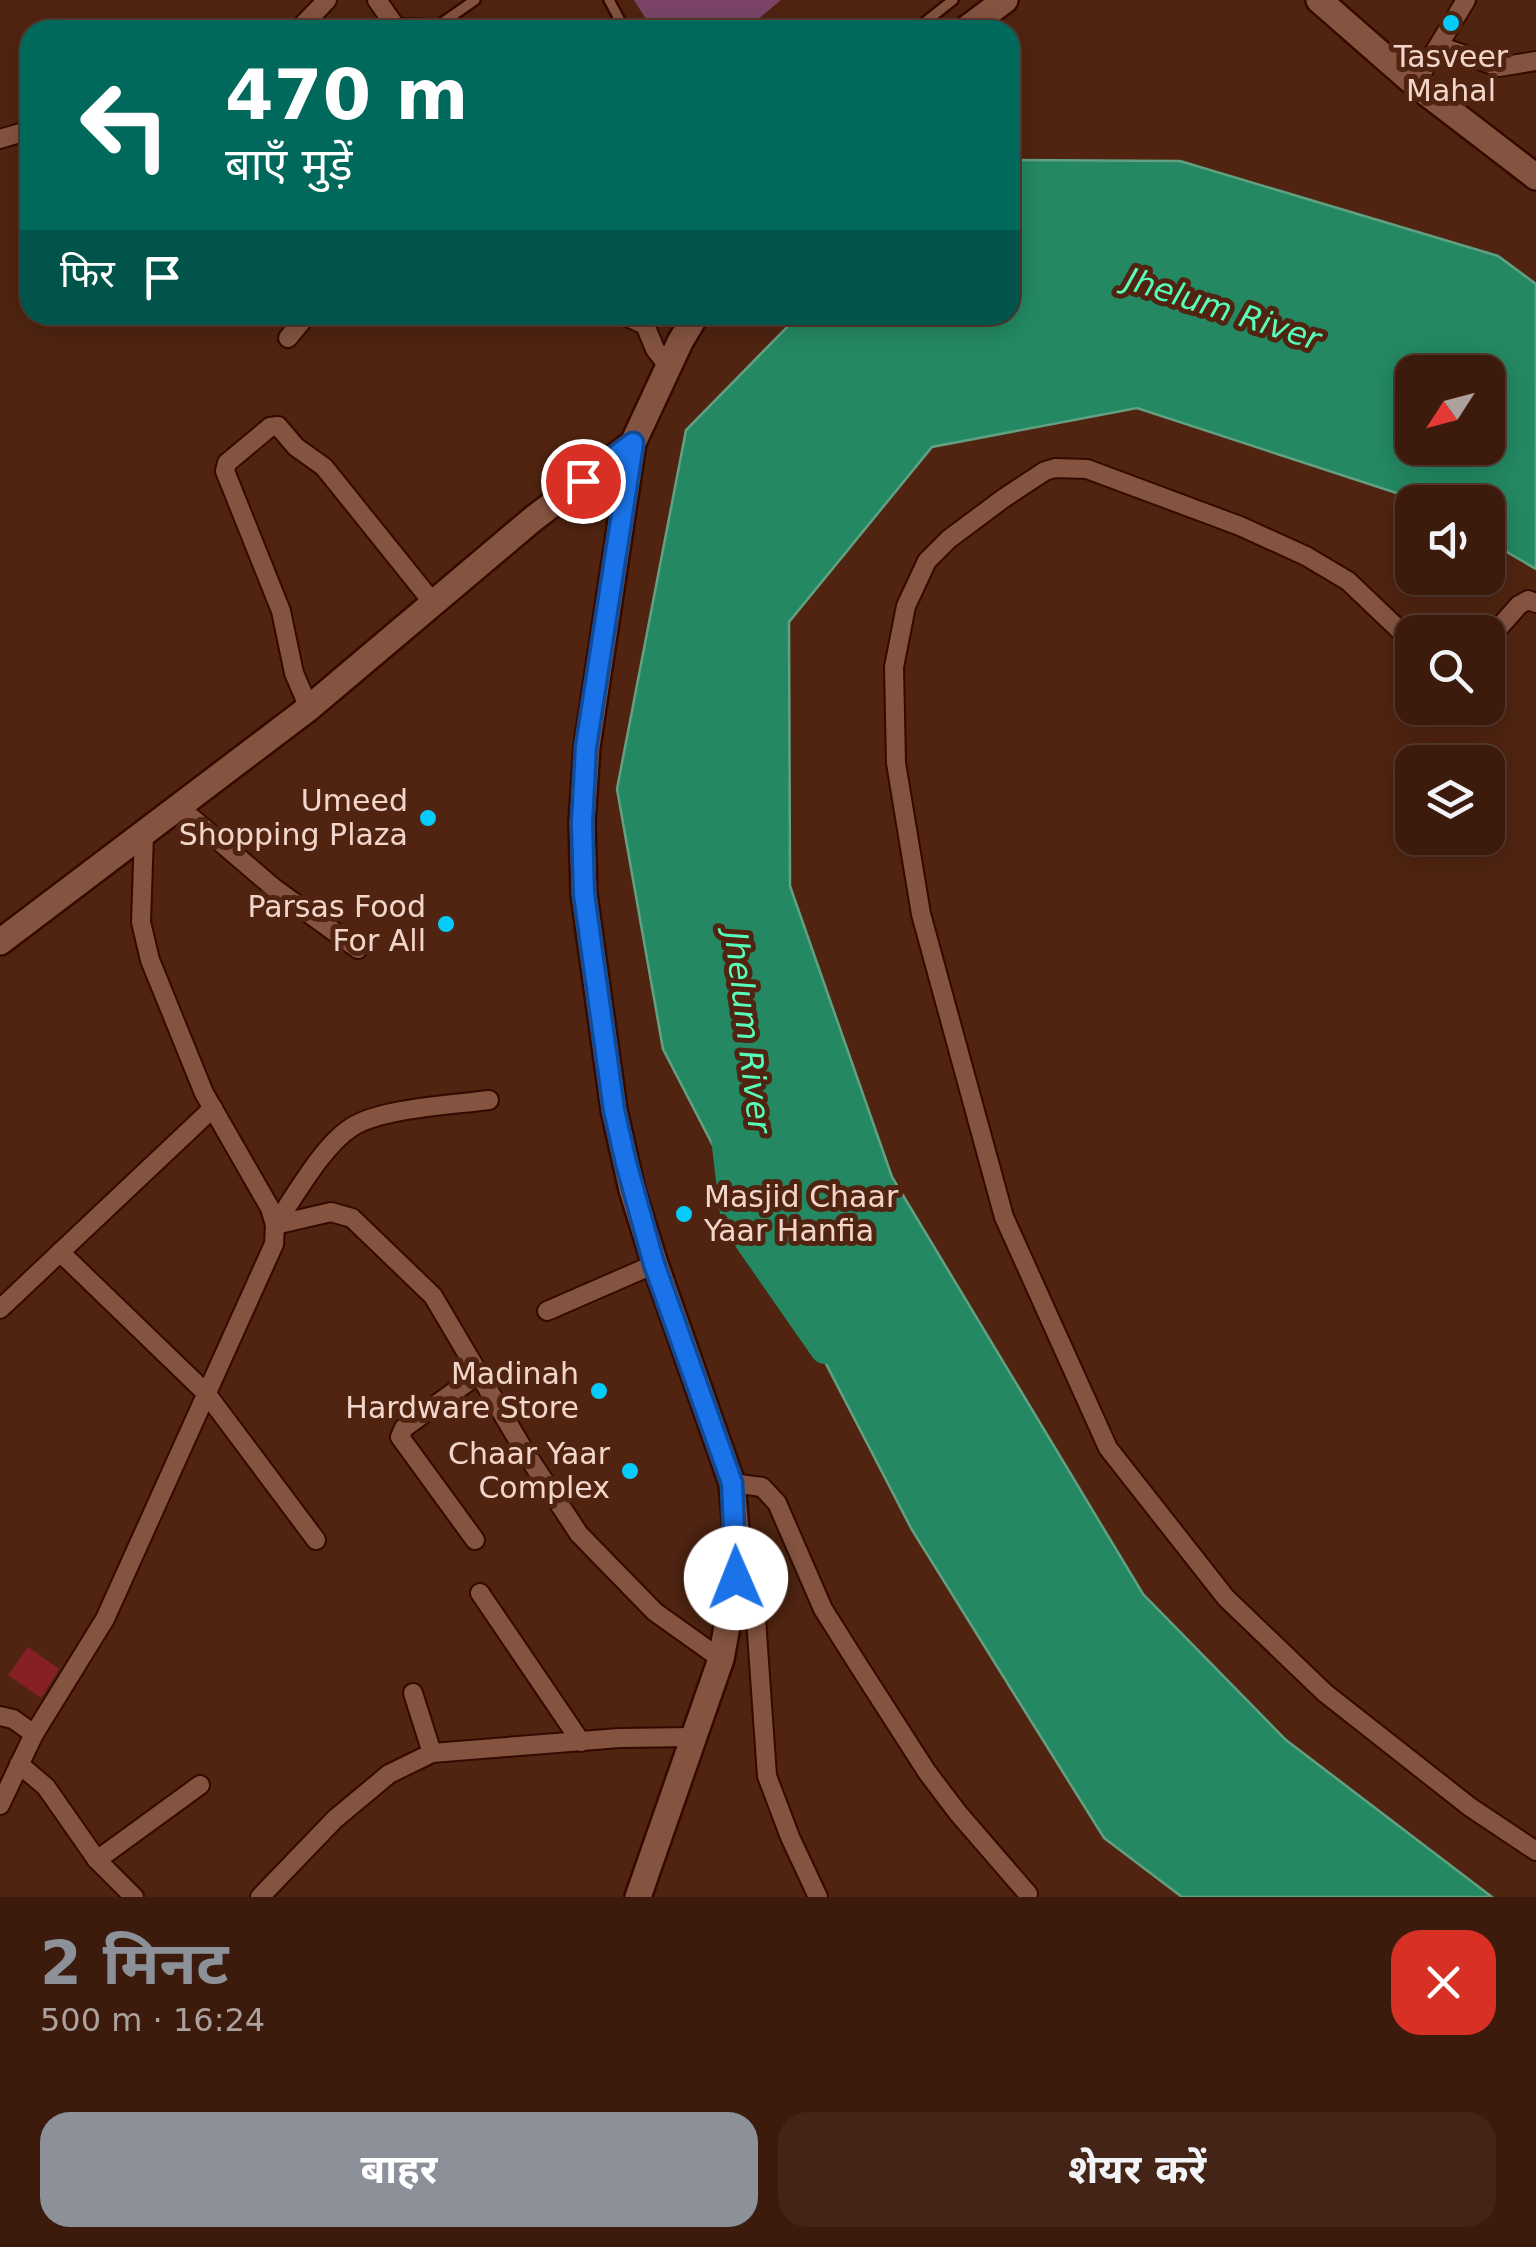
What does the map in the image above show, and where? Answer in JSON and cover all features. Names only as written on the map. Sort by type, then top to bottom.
[{"type":"main road","points":[[979,20],[1005,0]]},
{"type":"main road","points":[[1319,0],[1416,84],[1536,177]]},
{"type":"main road","points":[[638,1897],[721,1659],[736,1578],[732,1483],[654,1264],[632,1190],[614,1110],[584,894],[582,823],[586,747],[633,443],[691,325]]},
{"type":"main road","points":[[0,942],[310,708],[533,519],[633,443]]},
{"type":"street","points":[[308,20],[327,0]]},
{"type":"street","points":[[1416,84],[1466,0]]},
{"type":"street","points":[[1438,46],[1499,67],[1536,61]]},
{"type":"street","points":[[288,338],[299,325]]},
{"type":"street","points":[[641,325],[668,366]]},
{"type":"street","points":[[310,708],[294,673],[274,592],[225,471],[227,463],[270,427],[278,426],[296,447],[324,467],[434,604]]},
{"type":"street","points":[[1395,626],[1348,582],[1306,556],[1240,526],[1087,469],[1055,468],[1004,498],[926,561],[906,606],[894,667],[896,763],[921,914],[1004,1217],[1108,1448],[1226,1598],[1325,1693],[1470,1808],[1536,1850]]},
{"type":"street","points":[[1505,622],[1523,602],[1536,604]]},
{"type":"street","points":[[178,806],[274,888],[358,949]]},
{"type":"street","points":[[0,1805],[34,1734],[106,1619],[274,1244],[275,1225],[270,1208],[212,1108],[145,942],[144,834]]},
{"type":"street","points":[[275,1225],[336,1140],[350,1127],[371,1117],[490,1100]]},
{"type":"street","points":[[0,1309],[212,1108]]},
{"type":"street","points":[[275,1225],[331,1212],[352,1218],[433,1296],[525,1452],[579,1534],[655,1612],[721,1659]]},
{"type":"street","points":[[60,1252],[206,1392],[316,1540]]},
{"type":"street","points":[[547,1311],[654,1264]]},
{"type":"street","points":[[475,1540],[400,1438],[404,1428],[480,1373]]},
{"type":"street","points":[[732,1483],[762,1487],[777,1502],[823,1609],[856,1663],[927,1772],[1028,1894]]},
{"type":"street","points":[[736,1578],[756,1619],[767,1776],[782,1820],[818,1897]]},
{"type":"street","points":[[480,1593],[581,1742]]},
{"type":"street","points":[[413,1693],[432,1753]]},
{"type":"street","points":[[0,1716],[13,1719],[34,1734]]},
{"type":"street","points":[[260,1897],[334,1820],[388,1774],[432,1753],[693,1737]]},
{"type":"street","points":[[19,1764],[46,1787],[98,1860],[134,1897]]},
{"type":"street","points":[[98,1860],[200,1784]]},
{"type":"lane","points":[[445,20],[474,0]]},
{"type":"lane","points":[[928,20],[953,0]]},
{"type":"shaded area","points":[[634,0],[781,0],[757,20],[647,20]]},
{"type":"water","points":[[1020,160],[1180,161],[1498,256],[1536,284],[1536,569],[1505,551],[1505,485],[1395,485],[1395,493],[1137,408],[932,447],[789,622],[790,886],[892,1177],[1143,1594],[1286,1740],[1492,1897],[1182,1897],[1104,1838],[912,1530],[663,1049],[617,789],[686,430],[789,325],[1020,325]]},
{"type":"building","points":[[28,1647],[59,1669],[41,1698],[8,1675]]},
{"type":"waterway","name":"Jhelum River","points":[[726,1138],[736,1221],[825,1349]]},
{"type":"place","name":"Tasveer Mahal","points":[[1451,23]]},
{"type":"place","name":"Umeed Shopping Plaza","points":[[428,818]]},
{"type":"place","name":"Parsas Food For All","points":[[446,924]]},
{"type":"place","name":"Masjid Chaar Yaar Hanfia","points":[[684,1214]]},
{"type":"place","name":"Madinah Hardware Store","points":[[599,1391]]},
{"type":"place","name":"Chaar Yaar Complex","points":[[630,1471]]},
{"type":"route","points":[[583,481],[633,443],[586,747],[584,894],[614,1110],[654,1264],[732,1483],[736,1578]]}]
